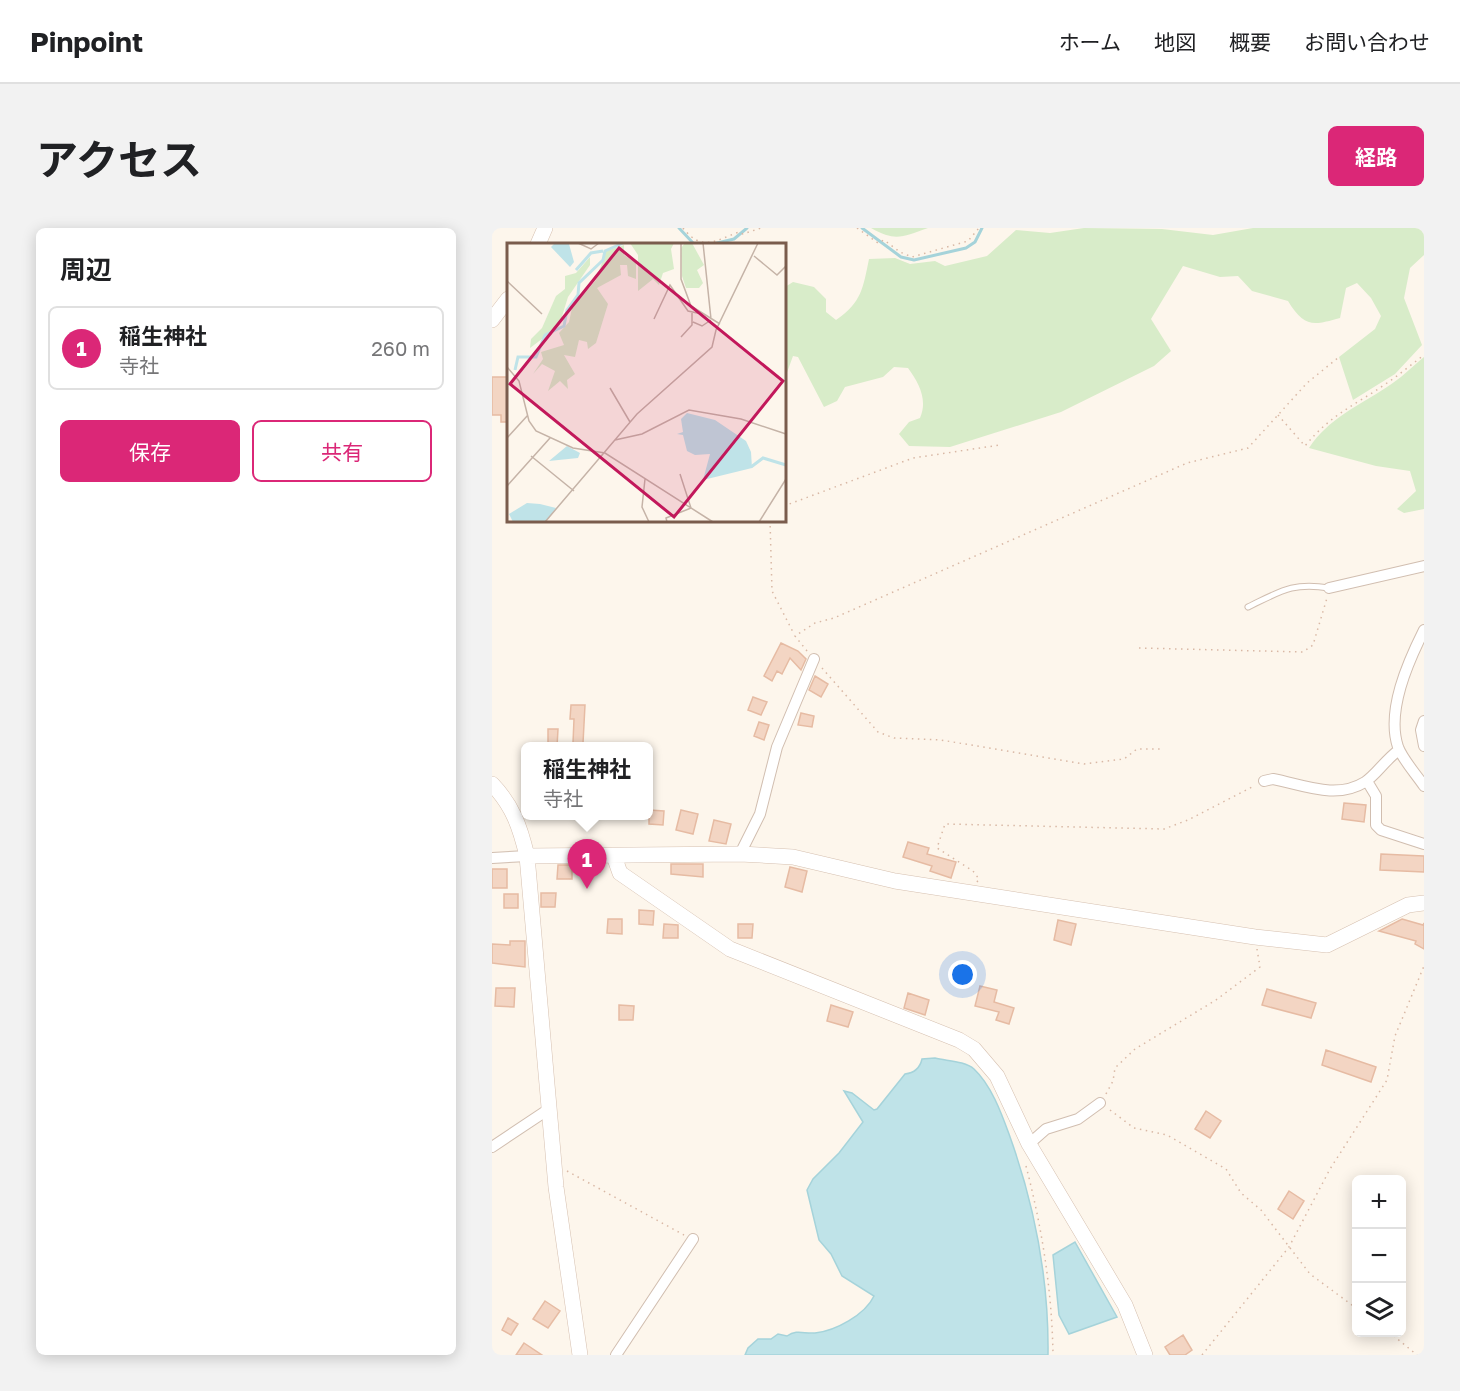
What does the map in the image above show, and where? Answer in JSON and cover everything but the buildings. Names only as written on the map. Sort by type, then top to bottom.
[{"type":"street","points":[[538,243],[545,228]]},
{"type":"street","points":[[492,320],[507,300]]},
{"type":"street","points":[[1329,588],[1424,566]]},
{"type":"street","points":[[1424,630],[1407,669],[1396,710],[1396,738],[1400,750],[1424,786]]},
{"type":"street","points":[[740,854],[760,814],[777,747],[814,659]]},
{"type":"street","points":[[1424,721],[1421,730],[1424,746]]},
{"type":"street","points":[[1264,781],[1273,779],[1335,791],[1352,788],[1367,781],[1385,760],[1400,750]]},
{"type":"street","points":[[1367,781],[1376,796],[1376,825],[1381,830],[1424,844]]},
{"type":"street","points":[[492,783],[507,799],[519,821],[527,856],[554,1164],[580,1355]]},
{"type":"street","points":[[492,858],[740,854],[793,857],[895,881],[1255,937],[1327,945],[1408,905],[1424,903]]},
{"type":"street","points":[[614,856],[621,873],[730,949],[959,1040],[974,1049],[997,1076],[1029,1144],[1125,1305],[1145,1355]]},
{"type":"street","points":[[1029,1144],[1046,1129],[1078,1119],[1100,1103]]},
{"type":"street","points":[[492,1147],[549,1109]]},
{"type":"street","points":[[616,1355],[693,1239]]},
{"type":"lane","points":[[1248,607],[1287,588],[1305,585],[1329,588]]},
{"type":"path","points":[[683,228],[691,238],[709,243],[739,232],[743,234],[761,228]]},
{"type":"path","points":[[857,228],[878,243],[884,240],[900,252],[912,257],[968,241],[979,228]]},
{"type":"path","points":[[1278,414],[1305,446],[1320,427],[1346,407],[1386,384],[1424,355]]},
{"type":"path","points":[[795,636],[815,622],[834,618],[1187,463],[1248,448],[1307,383],[1339,357]]},
{"type":"path","points":[[786,505],[913,458],[1000,445]]},
{"type":"path","points":[[770,522],[772,591],[795,636],[878,732],[894,738],[941,740],[1084,764],[1124,759],[1137,749],[1162,749]]},
{"type":"path","points":[[1139,648],[1309,650],[1329,588]]},
{"type":"path","points":[[971,893],[979,879],[973,871],[937,848],[945,824],[1164,829],[1188,820],[1264,781]]},
{"type":"path","points":[[1255,937],[1260,967],[1216,1000],[1135,1049],[1115,1068],[1113,1081],[1100,1103],[1134,1128],[1167,1135],[1226,1169],[1242,1193],[1261,1210],[1310,1274],[1352,1305]]},
{"type":"path","points":[[1202,1355],[1289,1247],[1330,1169],[1387,1080],[1395,1036],[1424,966]]},
{"type":"path","points":[[1029,1144],[1026,1163],[1040,1217],[1046,1259],[1053,1355]]},
{"type":"path","points":[[554,1164],[693,1239]]},
{"type":"path","points":[[1395,1337],[1417,1355]]},
{"type":"green space","points":[[871,228],[928,228],[912,234],[893,237]]},
{"type":"green space","points":[[1084,228],[1162,229],[1213,235],[1253,228],[1424,228],[1424,255],[1410,268],[1404,298],[1422,345],[1395,374],[1353,400],[1339,357],[1375,329],[1381,316],[1371,298],[1357,283],[1346,288],[1340,318],[1315,323],[1299,316],[1288,301],[1252,291],[1238,276],[1220,277],[1183,266],[1151,319],[1171,351],[1154,366],[1061,412],[950,447],[909,446],[899,434],[909,422],[920,418],[923,405],[921,392],[908,368],[894,367],[883,377],[845,387],[837,401],[824,407],[798,357],[793,356],[786,375],[786,286],[793,282],[814,287],[826,299],[826,312],[836,320],[851,307],[860,294],[869,259],[895,258],[910,264],[935,261],[945,266],[987,256],[1016,230],[1050,233]]},
{"type":"green space","points":[[1424,357],[1424,509],[1404,513],[1397,509],[1416,491],[1410,471],[1376,466],[1309,448],[1334,421],[1392,384]]},
{"type":"water","points":[[935,1058],[961,1063],[974,1069],[990,1091],[1006,1126],[1026,1188],[1039,1243],[1046,1298],[1048,1355],[745,1355],[748,1348],[758,1339],[771,1339],[778,1334],[787,1336],[801,1332],[823,1332],[849,1321],[870,1303],[874,1296],[842,1276],[831,1254],[819,1240],[807,1190],[813,1179],[839,1153],[863,1122],[844,1091],[852,1093],[874,1110],[877,1109],[905,1074],[914,1071],[922,1059]]},
{"type":"water","points":[[1075,1242],[1117,1317],[1069,1334],[1059,1315],[1053,1255]]},
{"type":"waterway","points":[[679,228],[693,243]]},
{"type":"waterway","points":[[717,243],[734,239],[747,228]]},
{"type":"waterway","points":[[862,228],[901,257],[914,260],[966,248],[975,242],[982,228]]},
{"type":"place","name":"稲生神社","points":[[587,889]]}]
